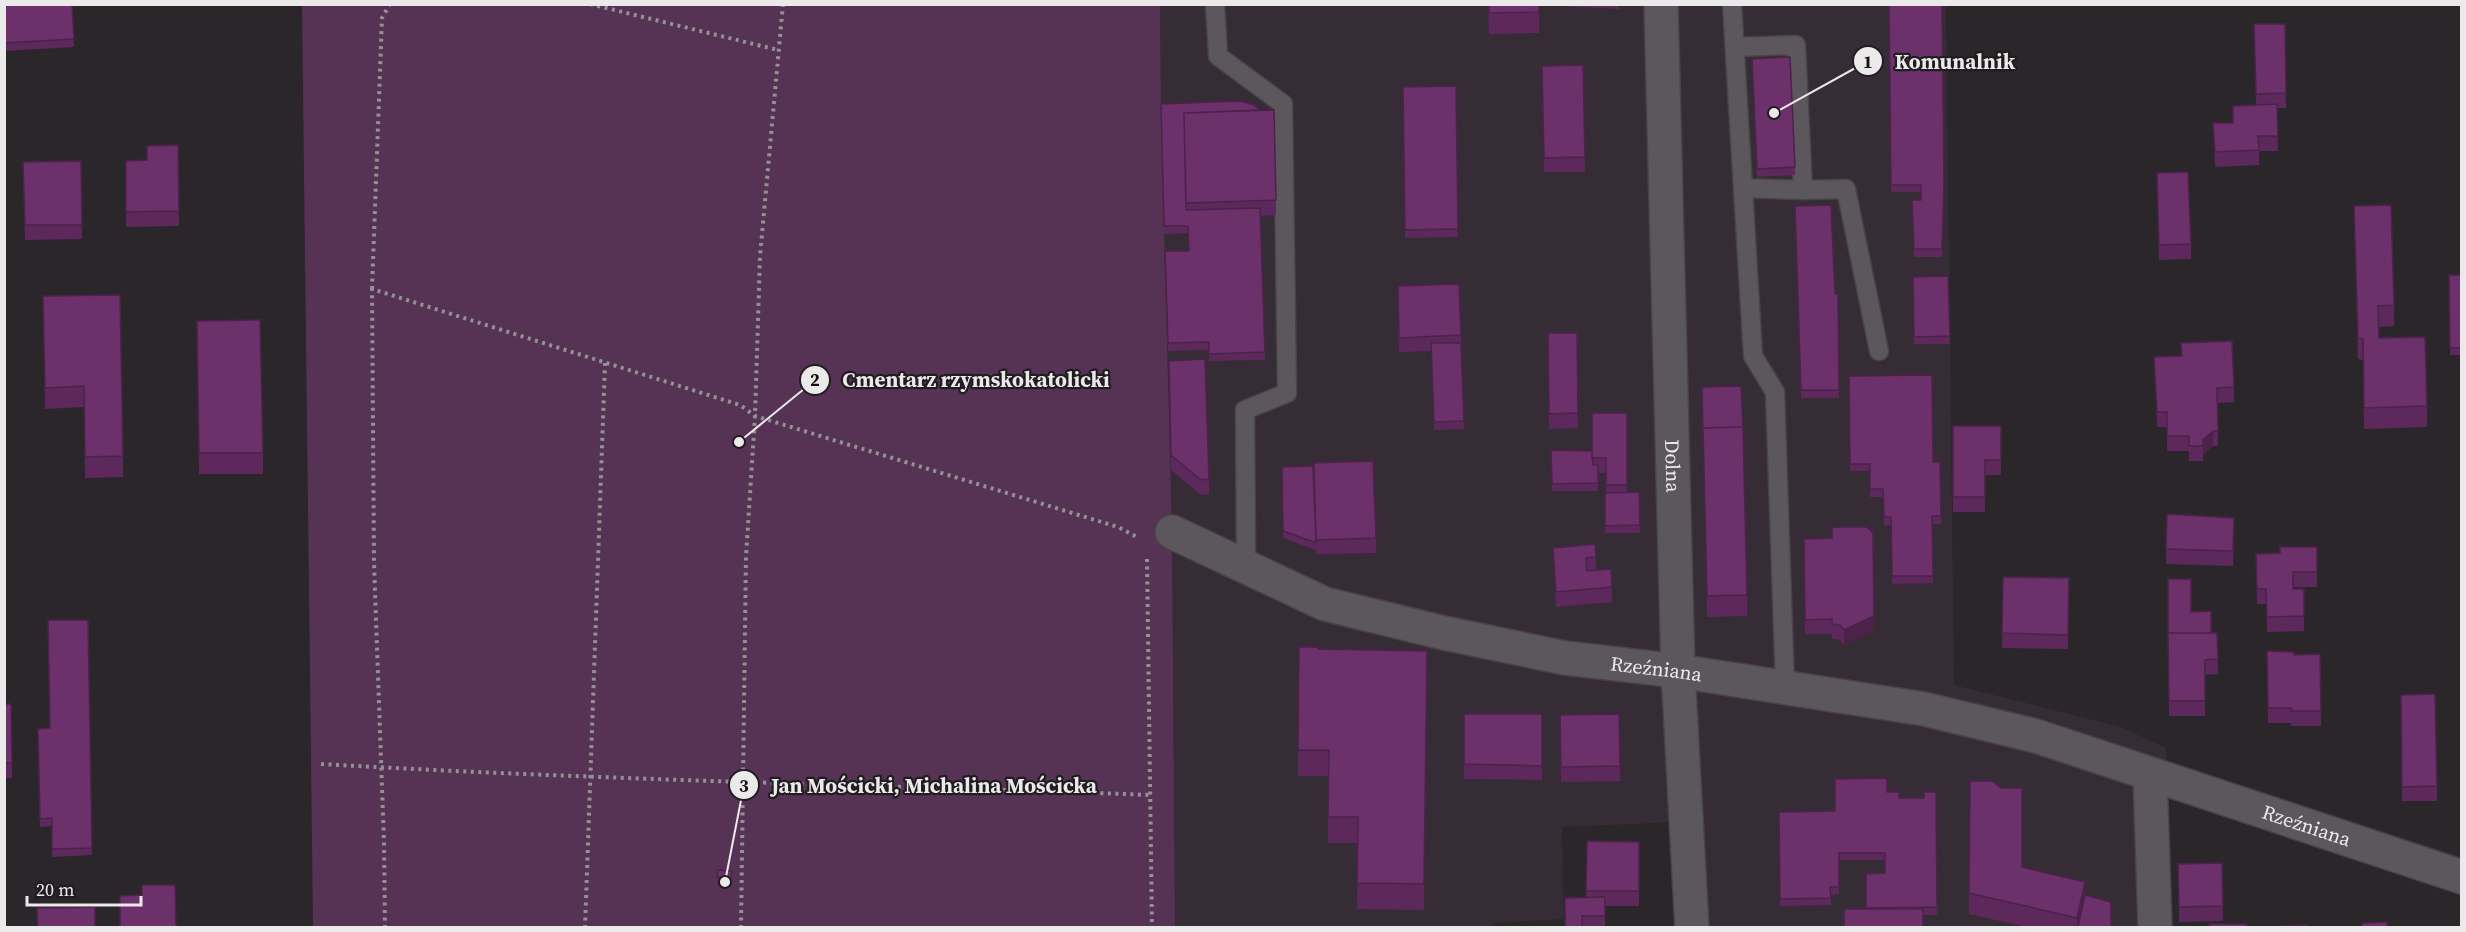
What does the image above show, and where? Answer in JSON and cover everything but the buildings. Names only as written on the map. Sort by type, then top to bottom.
[{"type":"street","name":"Dolna","points":[[1661,4],[1678,671],[1692,927]]},
{"type":"street","name":"Rzeźniana","points":[[1172,532],[1325,604],[1444,633],[1565,658],[1678,671],[1924,709],[2036,736],[2462,877]]},
{"type":"street","points":[[2150,774],[2155,927]]},
{"type":"lane","points":[[1215,4],[1218,56],[1283,104],[1287,393],[1245,410],[1246,566]]},
{"type":"lane","points":[[1732,4],[1753,356],[1775,392],[1785,687]]},
{"type":"lane","points":[[1735,47],[1796,45],[1803,190]]},
{"type":"lane","points":[[1743,188],[1846,189],[1878,351]]},
{"type":"path","points":[[385,927],[374,563],[372,289],[382,18],[390,4]]},
{"type":"path","points":[[590,4],[778,51]]},
{"type":"path","points":[[741,927],[746,557],[755,416],[760,256],[783,4]]},
{"type":"path","points":[[372,289],[740,405],[755,416],[1118,527],[1137,537],[1142,543]]},
{"type":"path","points":[[585,927],[605,363]]},
{"type":"path","points":[[1147,556],[1152,927]]},
{"type":"path","points":[[321,764],[589,778],[1151,795]]},
{"type":"shaded area","points":[[302,5],[1160,5],[1172,532],[1175,927],[313,927]]},
{"type":"shaded area","points":[[1160,5],[1946,5],[1954,685],[2121,727],[2166,748],[2172,927],[1710,927],[1702,816],[1657,823],[1562,827],[1564,919],[1492,923],[1492,928],[1175,927],[1172,532]]},
{"type":"place","name":"Komunalnik","points":[[1774,113]]},
{"type":"place","name":"Cmentarz rzymskokatolicki","points":[[739,442]]},
{"type":"place","name":"Jan Mościcki, Michalina Mościcka","points":[[725,882]]}]
